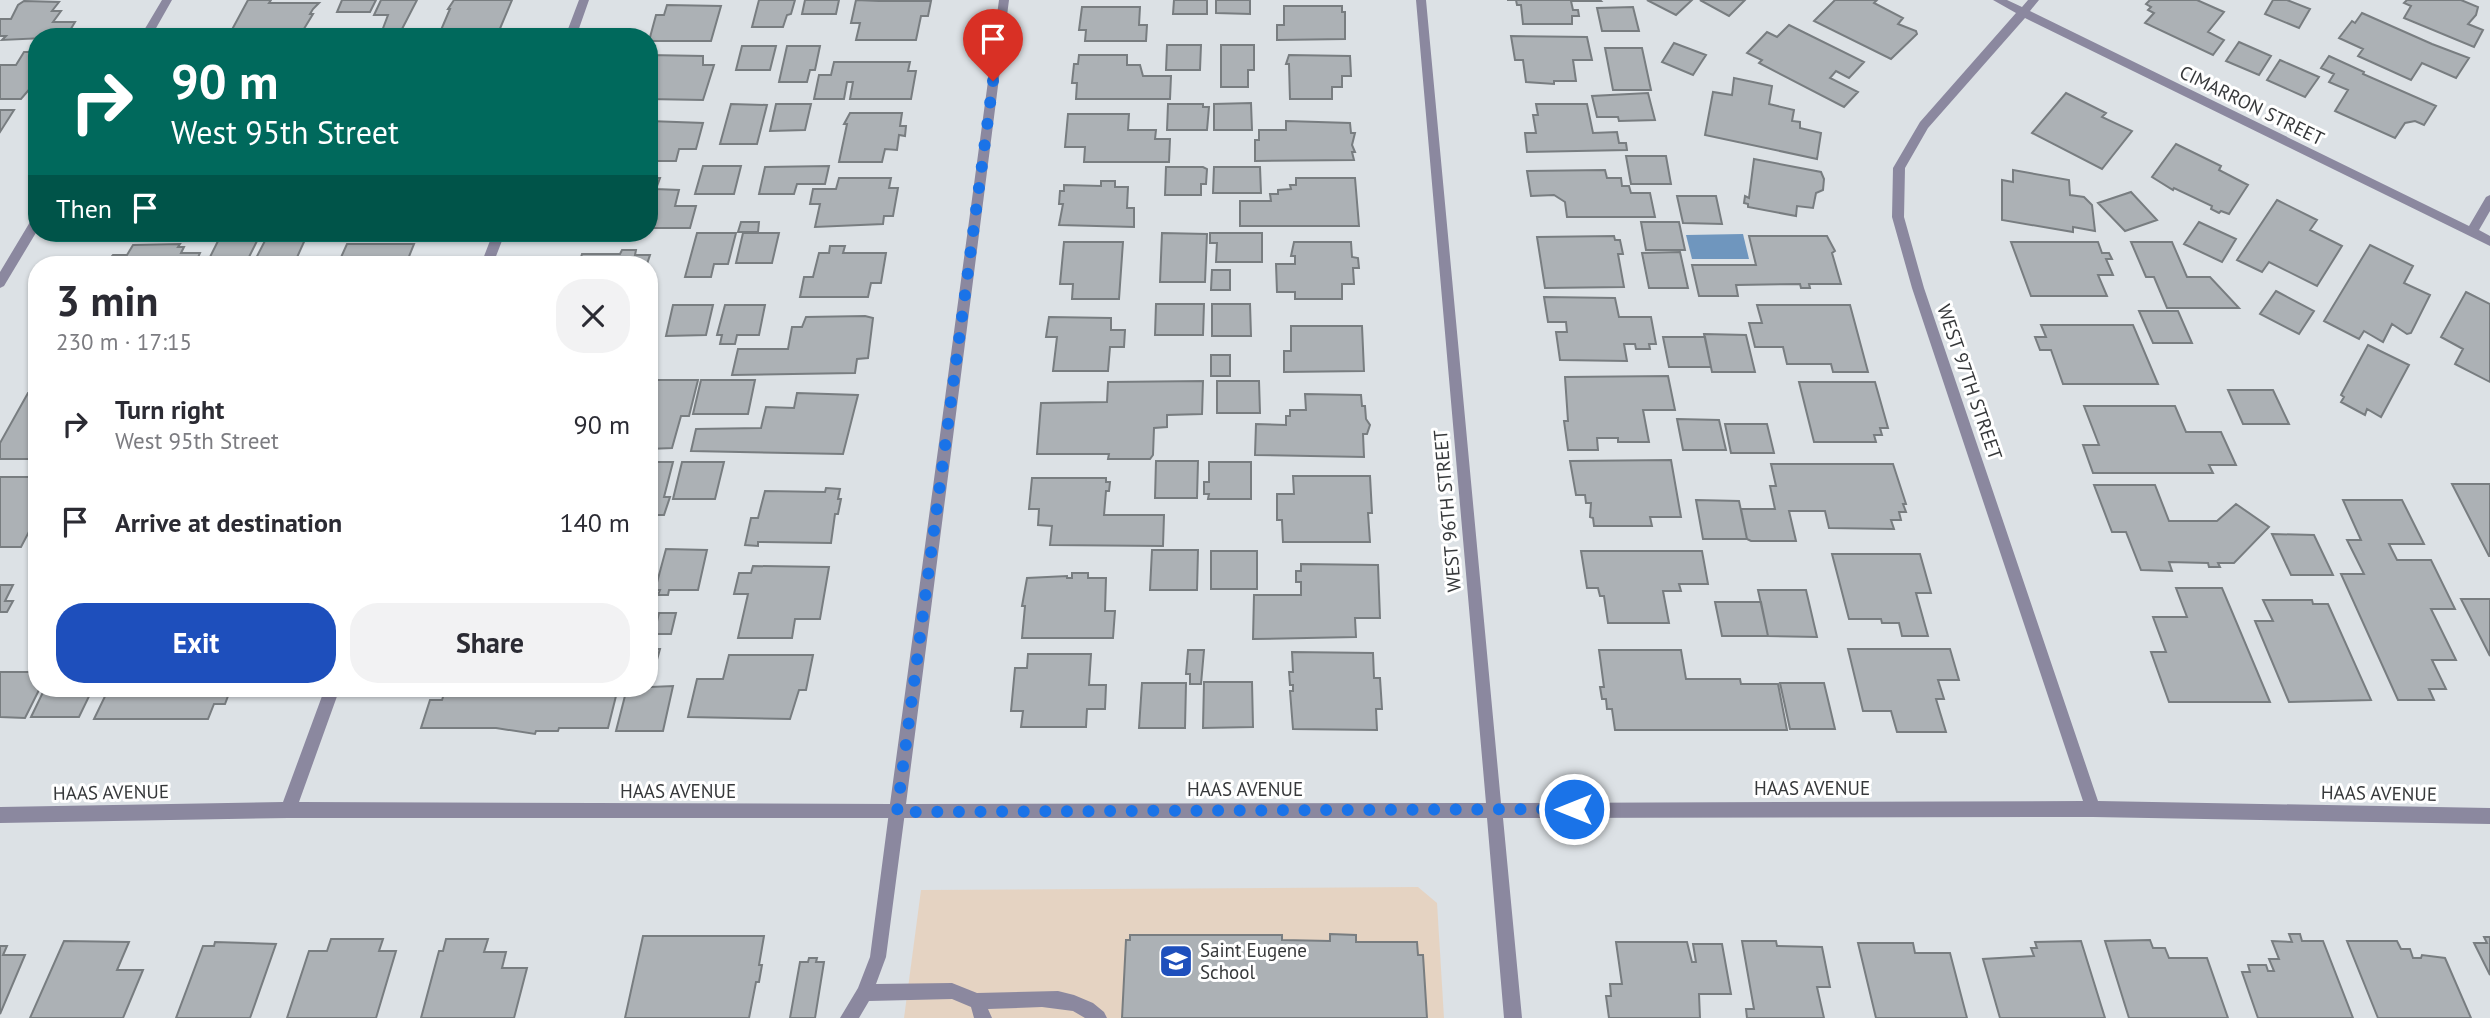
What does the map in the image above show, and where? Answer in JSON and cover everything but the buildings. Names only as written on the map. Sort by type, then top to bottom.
[{"type":"street","points":[[150,28],[167,0]]},
{"type":"street","points":[[573,28],[584,0]]},
{"type":"street","points":[[849,1018],[864,993],[878,957],[1004,0]]},
{"type":"street","name":"WEST 96TH STREET","points":[[1421,0],[1513,1018]]},
{"type":"street","name":"CIMARRON STREET","points":[[1998,0],[2490,241]]},
{"type":"street","name":"WEST 97TH STREET","points":[[2034,0],[1924,125],[1899,168],[1898,217],[1918,288],[2093,809]]},
{"type":"street","points":[[2472,232],[2490,200]]},
{"type":"street","points":[[0,282],[28,235]]},
{"type":"street","points":[[288,810],[329,697]]},
{"type":"street","name":"HAAS AVENUE","points":[[0,815],[288,810],[897,812],[2093,809],[2490,816]]},
{"type":"street","points":[[864,993],[952,991],[977,1001],[1066,1000],[1090,1008],[1098,1018]]},
{"type":"street","points":[[977,1001],[983,1018]]},
{"type":"shaded area","name":"Saint Eugene School","points":[[1418,887],[1437,903],[1444,1018],[904,1018],[921,890]]},
{"type":"water","points":[[1743,234],[1749,259],[1692,259],[1686,235]]},
{"type":"place","name":"Saint Eugene School","points":[[1176,961]]},
{"type":"route","points":[[993,81],[897,812],[1574,809]]}]
